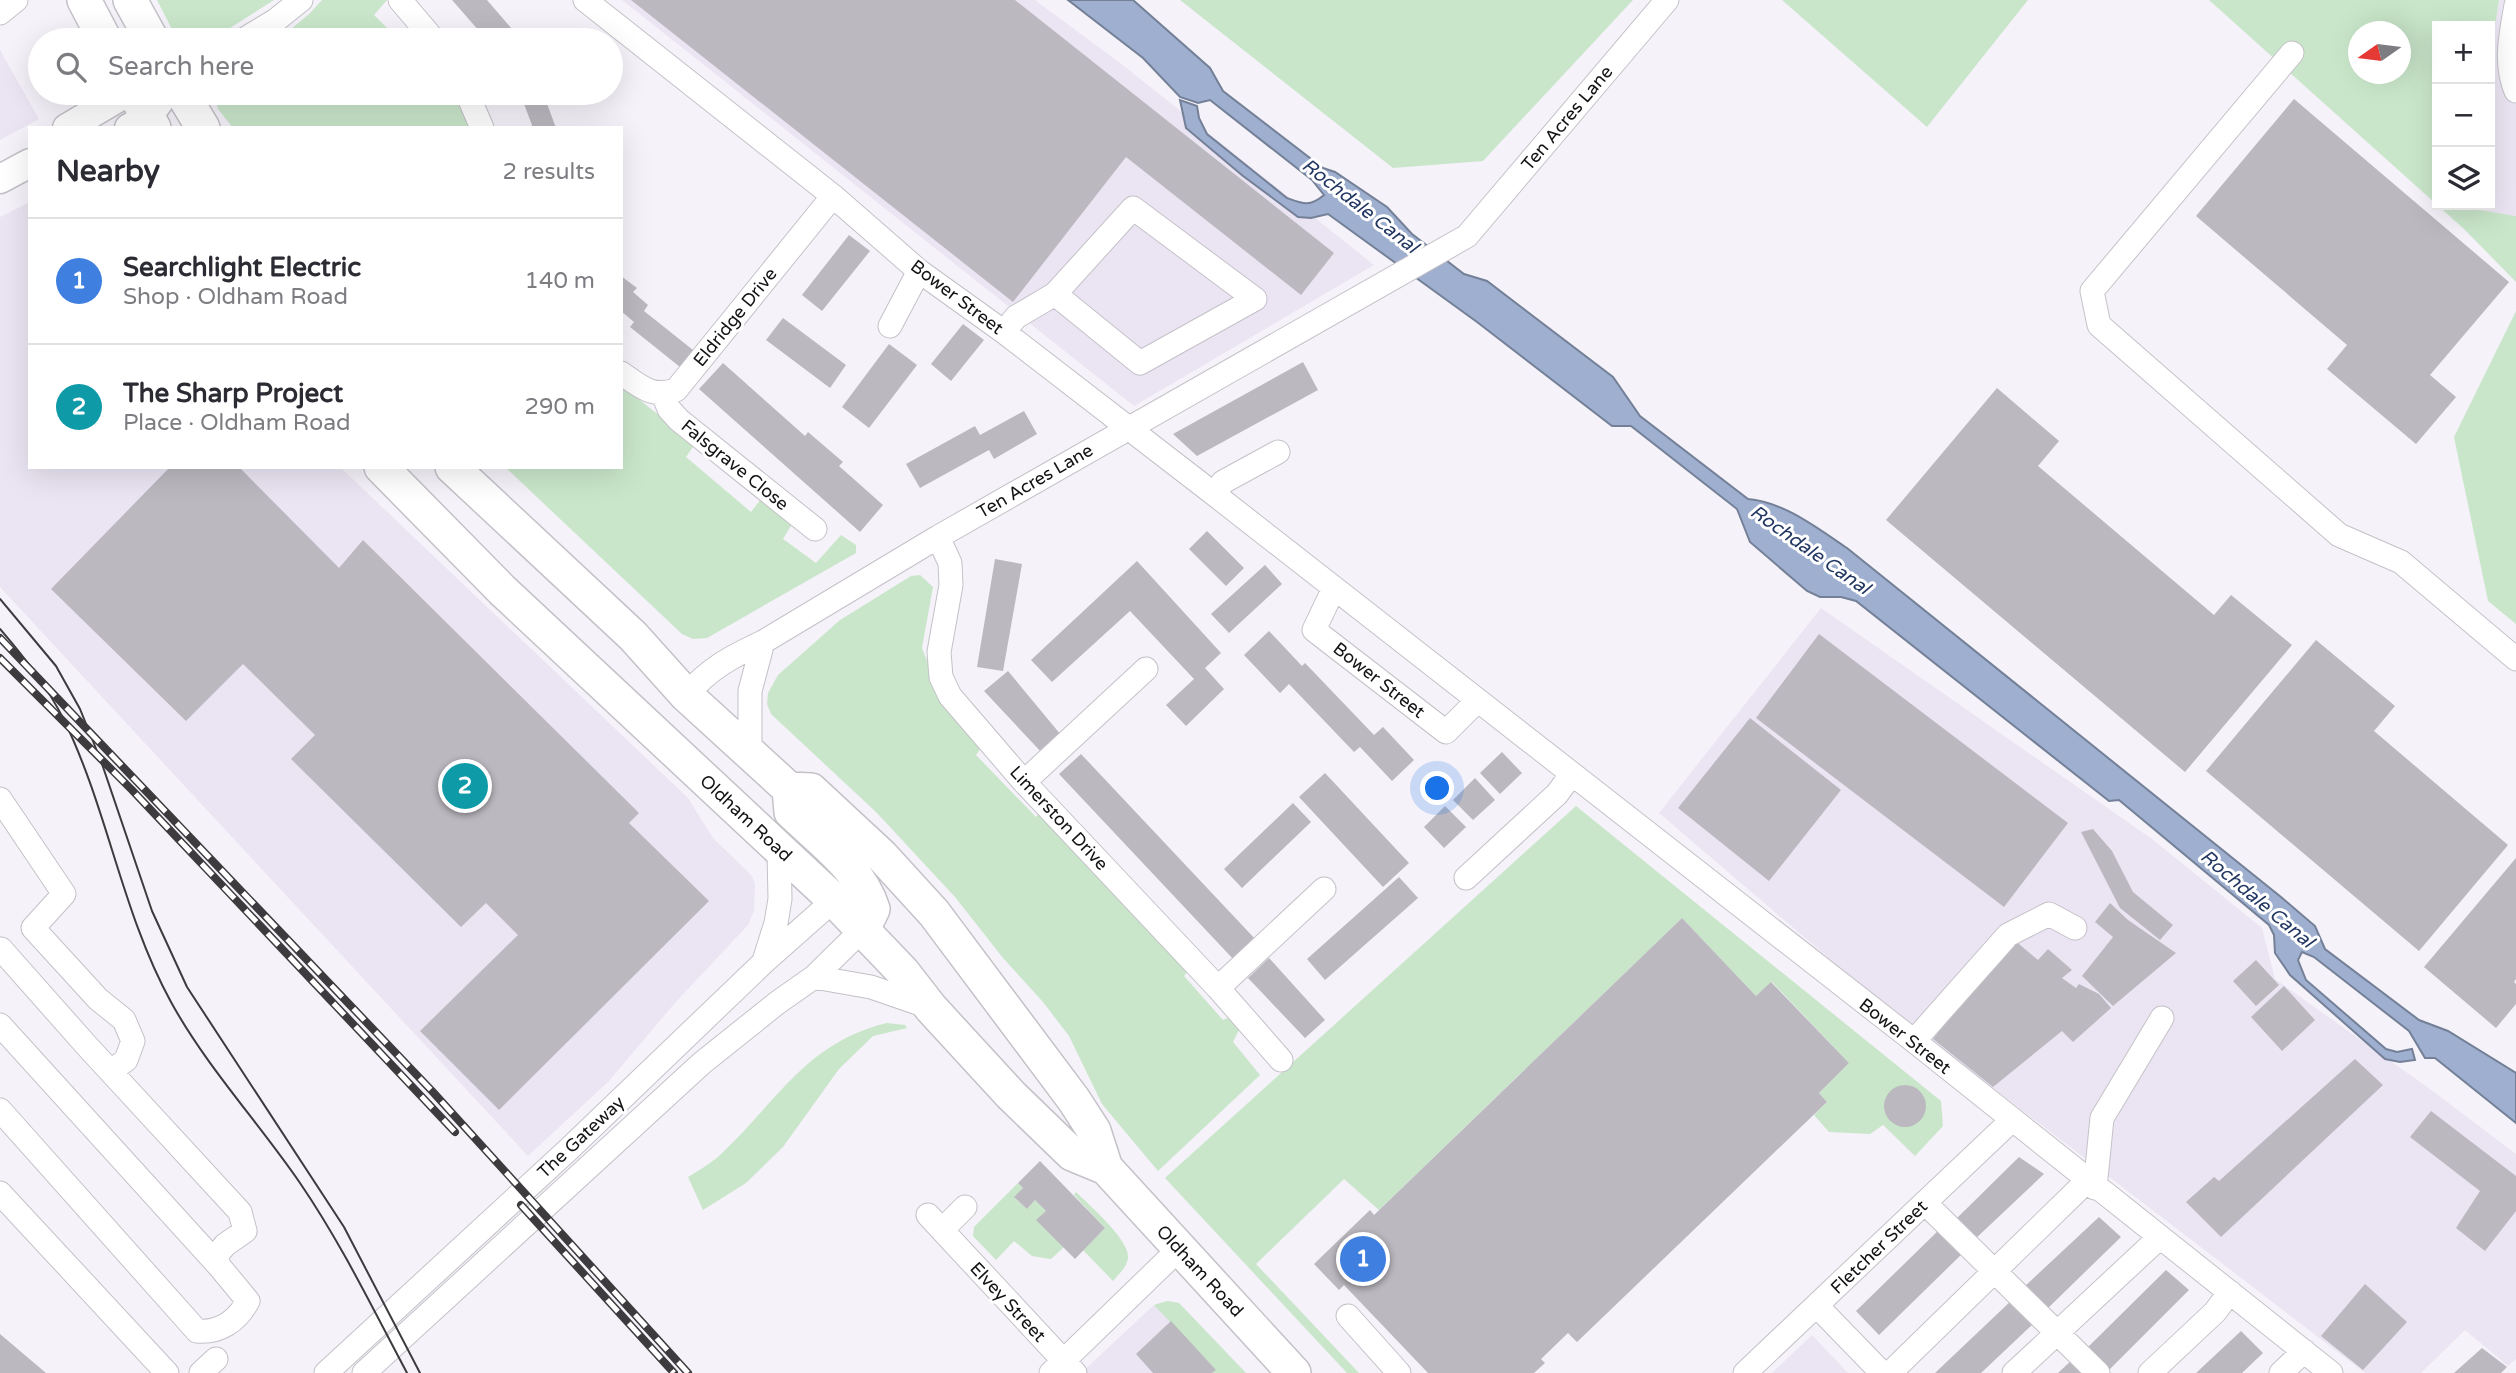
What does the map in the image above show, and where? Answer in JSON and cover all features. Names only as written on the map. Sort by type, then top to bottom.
[{"type":"highway","points":[[84,0],[99,28]]},
{"type":"highway","points":[[130,0],[145,28]]},
{"type":"highway","points":[[189,105],[202,126]]},
{"type":"highway","name":"Oldham Road","points":[[383,469],[502,590],[834,900],[903,972],[931,1008],[1011,1094],[1072,1154],[1106,1168]]},
{"type":"highway","points":[[455,469],[633,636],[686,695],[750,752]]},
{"type":"highway","points":[[653,731],[686,695]]},
{"type":"highway","name":"Oldham Road","points":[[750,752],[789,789],[791,812],[934,913],[1074,1100],[1094,1131],[1106,1168],[1294,1373]]},
{"type":"highway","points":[[834,900],[870,866]]},
{"type":"highway","points":[[863,929],[873,909],[867,891],[870,866]]},
{"type":"main road","points":[[70,126],[106,105]]},
{"type":"main road","points":[[0,180],[28,164]]},
{"type":"street","points":[[0,13],[16,0]]},
{"type":"street","points":[[263,28],[301,0]]},
{"type":"street","points":[[400,0],[424,28]]},
{"type":"street","name":"Bower Street","points":[[585,0],[620,28]]},
{"type":"street","name":"Ten Acres Lane","points":[[686,695],[706,673],[739,653],[763,642],[1128,427],[1467,236],[1667,0]]},
{"type":"street","points":[[2516,5],[2509,50],[2511,79],[2516,91]]},
{"type":"street","name":"Bower Street","points":[[623,30],[833,196],[919,271],[1004,332],[1214,494],[1914,1041],[2332,1373]]},
{"type":"street","points":[[2292,53],[2092,291],[2099,325],[2339,536],[2401,562],[2516,659]]},
{"type":"street","points":[[472,105],[481,126]]},
{"type":"street","name":"Eldridge Drive","points":[[663,394],[676,390],[833,196]]},
{"type":"street","points":[[1004,332],[1016,317],[1055,294],[1133,208],[1255,299],[1140,363],[1055,294]]},
{"type":"street","points":[[890,326],[919,271]]},
{"type":"street","points":[[623,374],[645,390],[663,394]]},
{"type":"street","name":"Falsgrave Close","points":[[663,394],[669,409],[679,420],[815,529]]},
{"type":"street","points":[[1214,494],[1223,482],[1278,453]]},
{"type":"street","name":"Limerston Drive","points":[[938,537],[950,564],[951,585],[939,652],[941,677],[950,696],[1024,782],[1218,988],[1281,1060]]},
{"type":"street","name":"Bower Street","points":[[1334,588],[1314,630],[1446,732],[1477,701]]},
{"type":"street","points":[[750,752],[750,691],[763,642]]},
{"type":"street","points":[[1024,782],[1146,668]]},
{"type":"street","points":[[1466,878],[1557,794],[1571,775]]},
{"type":"street","points":[[0,799],[64,894],[33,928],[98,999],[124,1020],[132,1041],[126,1060],[111,1071]]},
{"type":"street","points":[[764,962],[780,899],[779,850]]},
{"type":"street","points":[[1218,988],[1324,889]]},
{"type":"street","name":"The Gateway","points":[[326,1373],[569,1149],[764,962],[834,900]]},
{"type":"street","points":[[1914,1041],[2008,935],[2049,914],[2075,928]]},
{"type":"street","name":"The Gateway","points":[[364,1373],[702,1063],[814,977],[863,929]]},
{"type":"street","points":[[0,950],[240,1212],[245,1231],[225,1245],[216,1256],[219,1266]]},
{"type":"street","points":[[814,977],[871,987],[931,1008]]},
{"type":"street","points":[[1890,1373],[2091,1184],[2102,1118],[2162,1018]]},
{"type":"street","points":[[0,1025],[248,1301],[240,1315],[212,1332],[197,1331],[0,1110]]},
{"type":"street","name":"Fletcher Street","points":[[1745,1373],[2012,1120]]},
{"type":"street","points":[[0,1193],[167,1373]]},
{"type":"street","points":[[1925,1203],[2098,1373]]},
{"type":"street","name":"Elvey Street","points":[[965,1208],[935,1223],[1063,1369]]},
{"type":"street","points":[[2014,1373],[2160,1237]]},
{"type":"street","points":[[1063,1369],[1179,1249]]},
{"type":"street","points":[[2150,1373],[2215,1312],[2230,1292]]},
{"type":"street","points":[[1817,1306],[1882,1373]]},
{"type":"street","points":[[1348,1316],[1399,1373]]},
{"type":"street","points":[[2281,1373],[2304,1352]]},
{"type":"shaded area","points":[[622,0],[1035,0],[1124,66],[1374,265],[1134,406]]},
{"type":"shaded area","points":[[2499,0],[2516,0],[2516,216],[2479,210],[2495,210],[2495,26]]},
{"type":"shaded area","points":[[0,50],[28,100],[28,105],[31,105],[39,119],[0,140]]},
{"type":"shaded area","points":[[28,203],[28,469],[342,469],[688,798],[713,838],[752,876],[755,884],[754,911],[748,925],[674,1004],[609,1081],[528,1156],[0,587],[0,217]]},
{"type":"shaded area","points":[[1821,608],[2152,839],[2262,928],[2275,979],[2516,1154],[2516,1359],[2508,1366],[2465,1330],[2421,1373],[2365,1373],[1872,995],[1659,813]]},
{"type":"shaded area","points":[[1167,1301],[1179,1303],[1246,1373],[1081,1373],[1154,1305]]},
{"type":"shaded area","points":[[1812,1335],[1848,1373],[1772,1373]]},
{"type":"green space","points":[[157,0],[274,0],[230,28],[171,28]]},
{"type":"green space","points":[[322,0],[387,0],[374,15],[387,28],[292,28]]},
{"type":"green space","points":[[1180,0],[1633,0],[1483,161],[1393,168]]},
{"type":"green space","points":[[1782,0],[2028,0],[1927,127]]},
{"type":"green space","points":[[2209,0],[2499,0],[2495,26],[2495,21],[2432,21],[2432,201]]},
{"type":"green space","points":[[217,105],[461,105],[470,126],[231,126]]},
{"type":"green space","points":[[2443,210],[2479,210],[2516,216],[2516,282]]},
{"type":"green space","points":[[2516,311],[2516,624],[2488,601],[2454,437]]},
{"type":"green space","points":[[623,387],[695,444],[686,457],[751,512],[761,499],[792,524],[783,539],[816,563],[841,535],[856,545],[856,553],[707,638],[693,639],[682,634],[507,469],[623,469]]},
{"type":"green space","points":[[920,575],[933,587],[922,648],[929,666],[981,748],[976,755],[1036,817],[1040,812],[1189,970],[1184,976],[1223,1020],[1232,1016],[1240,1028],[1233,1042],[1260,1075],[1158,1171],[1102,1104],[1069,1036],[1043,1002],[1003,958],[955,897],[876,812],[771,714],[767,704],[768,693],[778,675],[840,620],[911,576]]},
{"type":"green space","points":[[1576,806],[1941,1101],[1943,1126],[1915,1156],[1883,1125],[1870,1134],[1829,1132],[1814,1115],[1827,1102],[1819,1093],[1849,1063],[1772,982],[1756,996],[1682,918],[1379,1210],[1344,1179],[1256,1264],[1359,1373],[1347,1373],[1165,1178]]},
{"type":"green space","points":[[887,1023],[905,1025],[907,1028],[873,1036],[839,1069],[783,1147],[746,1183],[703,1210],[688,1177],[719,1156],[813,1059],[859,1032]]},
{"type":"green space","points":[[1018,1183],[1023,1188],[1015,1198],[1027,1209],[1035,1200],[1046,1211],[1037,1220],[1064,1247],[1051,1259],[1032,1256],[1014,1241],[996,1260],[973,1236],[974,1227]]},
{"type":"green space","points":[[1076,1192],[1108,1223],[1127,1251],[1126,1264],[1113,1281],[1083,1250],[1105,1228],[1074,1195]]},
{"type":"green space","points":[[1167,1301],[1179,1303],[1246,1373],[1212,1373],[1215,1369],[1154,1305]]},
{"type":"water","name":"Rochdale Canal","points":[[1068,0],[1133,0],[1210,68],[1223,91],[1323,168],[1335,172],[1387,207],[1412,234],[1464,274],[1487,281],[1613,377],[1640,416],[1748,499],[1787,511],[1847,548],[2281,897],[2315,926],[2325,949],[2419,1020],[2448,1031],[2516,1073],[2516,1123],[2435,1058],[2425,1058],[2409,1031],[2314,957],[2302,952],[2298,960],[2306,980],[2386,1049],[2397,1052],[2412,1049],[2415,1060],[2400,1062],[2385,1059],[2290,975],[2275,953],[2274,935],[2269,925],[2119,800],[2109,801],[1856,601],[1841,597],[1820,597],[1807,591],[1750,542],[1737,509],[1631,426],[1612,426],[1477,322],[1328,214],[1311,218],[1298,217],[1243,176],[1186,128],[1180,100],[1197,106],[1199,118],[1207,134],[1287,198],[1306,203],[1324,195],[1312,180],[1210,100],[1198,103],[1180,97],[1143,58]]},
{"type":"building","points":[[452,0],[487,0],[511,28],[476,28]]},
{"type":"building","points":[[631,0],[1015,0],[1334,253],[1301,295],[1126,157],[1013,302]]},
{"type":"building","points":[[2294,99],[2509,282],[2430,375],[2456,397],[2416,444],[2327,369],[2347,345],[2196,216]]},
{"type":"building","points":[[524,105],[547,105],[555,126],[532,126]]},
{"type":"building","points":[[849,235],[870,251],[822,311],[802,295]]},
{"type":"building","points":[[623,278],[637,288],[633,292],[648,305],[644,311],[693,350],[680,367],[630,327],[634,322],[623,313]]},
{"type":"building","points":[[783,318],[846,365],[830,388],[766,340]]},
{"type":"building","points":[[963,324],[984,340],[951,381],[931,364]]},
{"type":"building","points":[[889,344],[917,365],[869,428],[842,407]]},
{"type":"building","points":[[1303,362],[1318,390],[1197,456],[1173,434]]},
{"type":"building","points":[[723,363],[805,436],[808,432],[843,462],[839,466],[883,505],[860,532],[699,389]]},
{"type":"building","points":[[1997,388],[2059,441],[2038,466],[2214,615],[2231,595],[2292,645],[2185,772],[1886,520]]},
{"type":"building","points":[[1024,411],[1037,434],[994,459],[989,450],[920,488],[906,464],[975,426],[980,435]]},
{"type":"building","points":[[168,469],[241,469],[339,568],[363,540],[639,813],[629,823],[709,901],[499,1110],[420,1031],[518,935],[486,903],[461,927],[291,759],[315,735],[243,664],[186,721],[51,589]]},
{"type":"building","points":[[1207,531],[1244,568],[1226,586],[1189,549]]},
{"type":"building","points":[[995,559],[1022,564],[1003,671],[977,667]]},
{"type":"building","points":[[1137,561],[1221,653],[1205,668],[1224,689],[1186,726],[1166,705],[1194,679],[1130,611],[1052,682],[1031,660]]},
{"type":"building","points":[[1265,565],[1282,584],[1229,633],[1211,614]]},
{"type":"building","points":[[1269,631],[1302,666],[1305,663],[1374,735],[1383,727],[1414,760],[1392,781],[1360,747],[1354,752],[1289,684],[1280,693],[1244,655]]},
{"type":"building","points":[[1819,634],[2068,823],[2004,907],[1756,718]]},
{"type":"building","points":[[2316,640],[2395,706],[2374,731],[2508,845],[2419,951],[2206,771]]},
{"type":"building","points":[[1008,671],[1061,735],[1042,753],[984,691]]},
{"type":"building","points":[[1750,718],[1841,790],[1769,881],[1678,808]]},
{"type":"building","points":[[1502,752],[1522,773],[1500,794],[1480,773]]},
{"type":"building","points":[[1081,754],[1257,941],[1235,961],[1059,774]]},
{"type":"building","points":[[1325,773],[1409,863],[1383,887],[1299,797]]},
{"type":"building","points":[[1475,778],[1495,800],[1473,820],[1453,800]]},
{"type":"building","points":[[1293,803],[1311,822],[1242,888],[1224,869]]},
{"type":"building","points":[[1445,806],[1466,827],[1444,848],[1424,827]]},
{"type":"building","points":[[2093,829],[2112,851],[2133,892],[2173,925],[2160,940],[2120,908],[2081,832]]},
{"type":"building","points":[[2516,858],[2516,1004],[2496,1028],[2424,967]]},
{"type":"building","points":[[1399,877],[1418,898],[1325,980],[1307,959]]},
{"type":"building","points":[[2110,903],[2128,920],[2176,953],[2113,1006],[2082,976],[2113,937],[2095,922]]},
{"type":"building","points":[[1682,918],[1756,996],[1771,982],[1849,1063],[1819,1093],[1827,1102],[1577,1342],[1568,1333],[1541,1359],[1545,1363],[1534,1373],[1428,1373],[1344,1285],[1339,1290],[1314,1264],[1370,1210],[1374,1215]]},
{"type":"building","points":[[2013,939],[2038,960],[2048,949],[2072,970],[2062,978],[2076,988],[2079,984],[2099,994],[2111,1008],[2073,1042],[2062,1031],[1993,1087],[1933,1039]]},
{"type":"building","points":[[1269,958],[1325,1020],[1305,1038],[1248,978]]},
{"type":"building","points":[[2256,960],[2279,985],[2256,1006],[2233,981]]},
{"type":"building","points":[[2284,986],[2315,1020],[2282,1051],[2251,1017]]},
{"type":"building","points":[[2355,1059],[2383,1085],[2221,1237],[2186,1202],[2214,1177],[2219,1181]]},
{"type":"building","points":[[1905,1085],[1920,1091],[1926,1106],[1920,1121],[1905,1127],[1890,1121],[1884,1106],[1890,1091]]},
{"type":"building","points":[[2431,1111],[2516,1176],[2516,1211],[2485,1251],[2456,1228],[2480,1191],[2410,1137]]},
{"type":"building","points":[[2019,1157],[2044,1174],[1973,1241],[1954,1221]]},
{"type":"building","points":[[1040,1161],[1105,1228],[1075,1259],[1036,1220],[1046,1211],[1035,1200],[1027,1209],[1014,1197],[1023,1188],[1018,1183]]},
{"type":"building","points":[[2099,1217],[2121,1237],[2046,1310],[2024,1287]]},
{"type":"building","points":[[1942,1227],[1965,1251],[1879,1335],[1856,1311]]},
{"type":"building","points":[[2166,1270],[2189,1290],[2106,1373],[2084,1351]]},
{"type":"building","points":[[2365,1284],[2407,1322],[2363,1370],[2321,1336]]},
{"type":"building","points":[[2013,1299],[2035,1322],[1981,1373],[1935,1373]]},
{"type":"building","points":[[1171,1321],[1216,1370],[1212,1373],[1153,1373],[1136,1354]]},
{"type":"building","points":[[2241,1331],[2263,1353],[2242,1373],[2196,1373]]},
{"type":"building","points":[[0,1334],[46,1373],[0,1373]]},
{"type":"building","points":[[2482,1348],[2507,1367],[2501,1373],[2454,1373]]},
{"type":"building","points":[[2074,1358],[2089,1373],[2058,1373]]},
{"type":"tram line","points":[[0,599],[56,666],[80,709],[101,761],[152,911],[187,987],[344,1227],[420,1373]]},
{"type":"tram line","points":[[0,629],[35,672],[64,720],[92,790],[140,933],[171,1002],[216,1072],[315,1206],[356,1276],[407,1373]]},
{"type":"railway","points":[[0,638],[432,1091],[688,1373]]},
{"type":"railway","points":[[0,658],[132,790],[455,1132]]},
{"type":"railway","points":[[521,1205],[674,1373]]},
{"type":"place","name":"The Sharp Project","points":[[465,786]]},
{"type":"place","name":"Searchlight Electric","points":[[1363,1259]]}]
